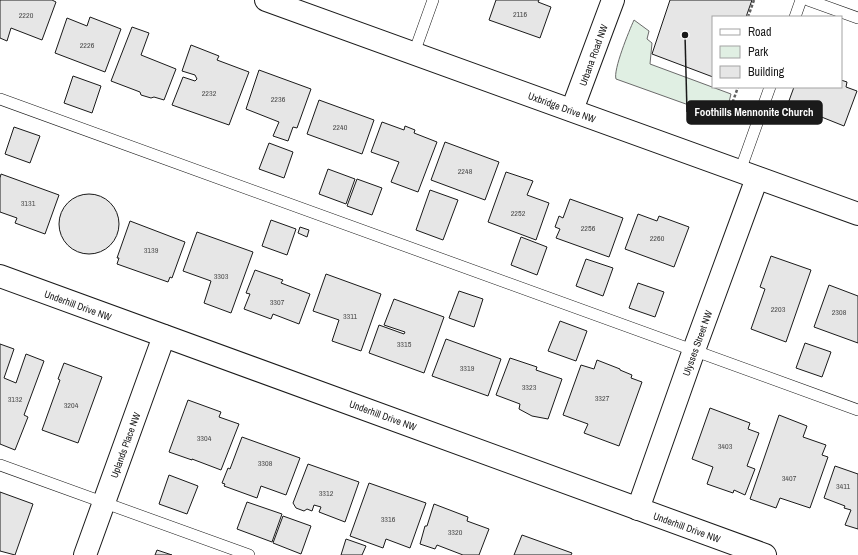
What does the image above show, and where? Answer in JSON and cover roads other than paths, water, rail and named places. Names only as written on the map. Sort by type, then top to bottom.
[{"type":"street","name":"Uxbridge Drive NW","points":[[266,0],[858,214]]},
{"type":"street","name":"Urbana Road NW","points":[[572,110],[613,0]]},
{"type":"street","name":"Ulysses Street NW","points":[[638,509],[694,350],[749,174]]},
{"type":"street","name":"Underhill Drive NW","points":[[0,276],[765,555]]},
{"type":"street","name":"Uplands Place NW","points":[[85,555],[164,336]]},
{"type":"lane","points":[[414,53],[433,0]]},
{"type":"lane","points":[[795,16],[801,0]]},
{"type":"lane","points":[[808,0],[858,18]]},
{"type":"lane","points":[[749,174],[770,88]]},
{"type":"lane","points":[[0,99],[858,410]]},
{"type":"lane","points":[[0,465],[249,555]]},
{"type":"place","name":"Foothills Mennonite Church","points":[[685,35]]}]
